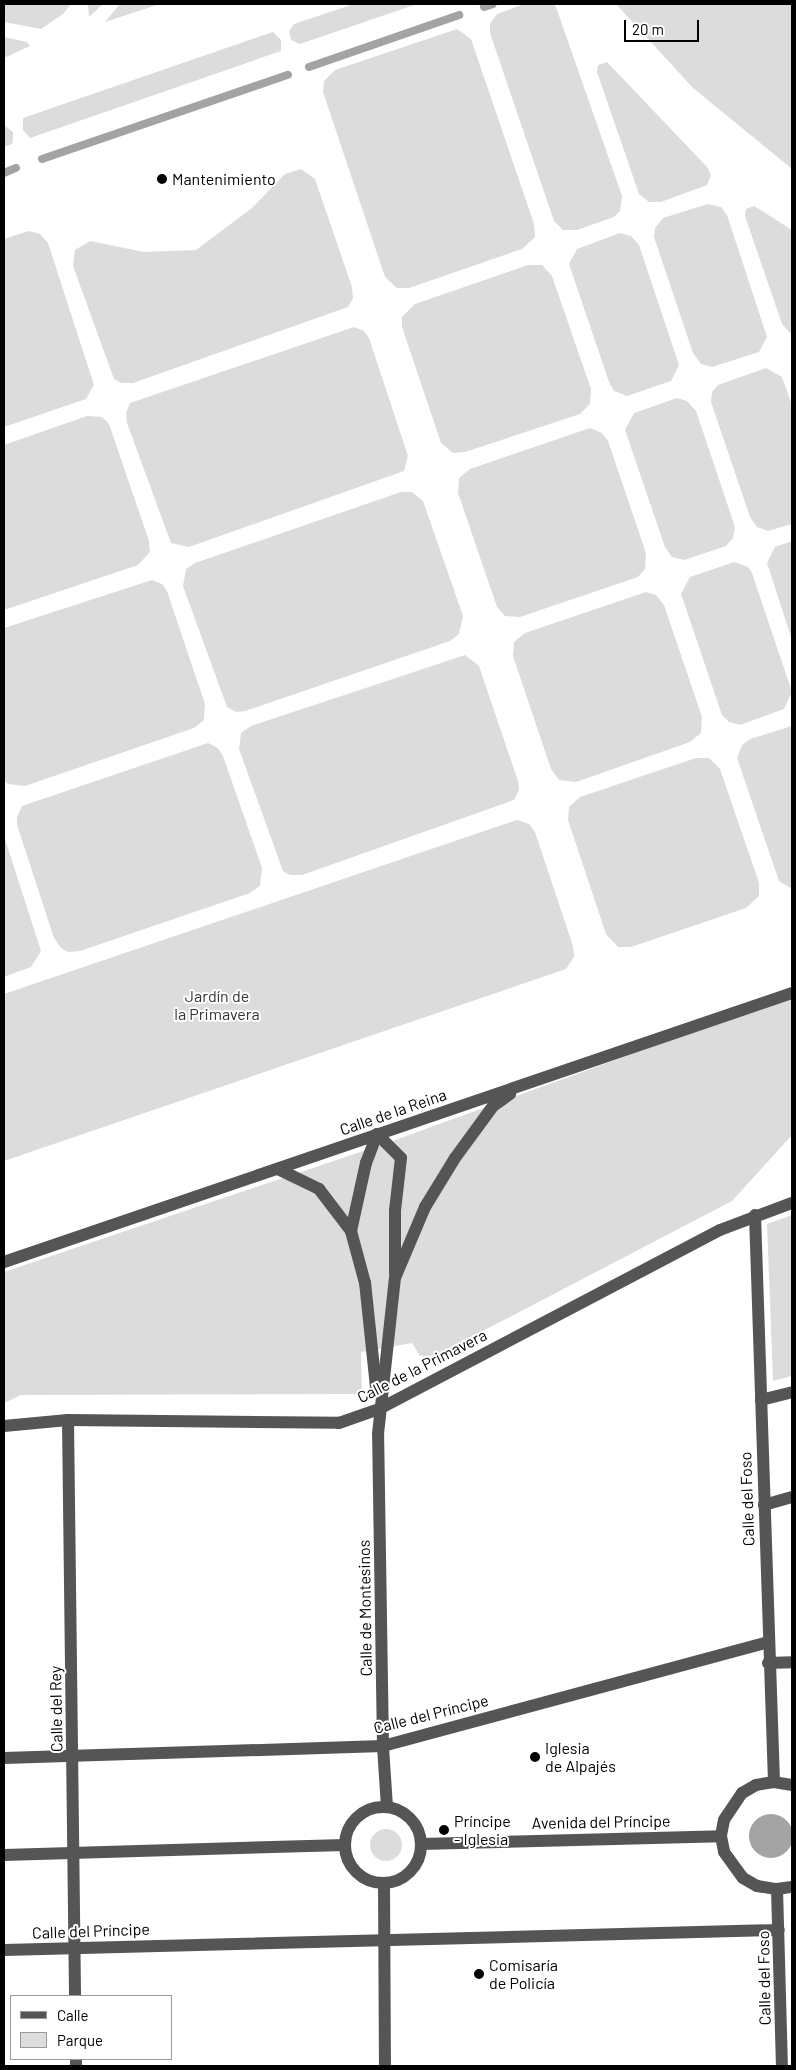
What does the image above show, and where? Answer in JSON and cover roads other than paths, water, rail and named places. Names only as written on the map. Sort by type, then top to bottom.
[{"type":"street","name":"Calle de la Reina","points":[[4,1262],[792,992]]},
{"type":"street","name":"Calle de Montesinos","points":[[395,1278],[425,1207],[455,1158],[493,1106],[523,1085]]},
{"type":"street","name":"Calle de Montesinos","points":[[352,1231],[366,1163],[377,1134],[401,1158],[394,1211],[395,1278],[379,1409]]},
{"type":"street","name":"Calle de Montesinos","points":[[278,1168],[319,1189],[352,1231],[365,1284],[379,1409],[383,1746],[388,1807]]},
{"type":"street","name":"Calle de la Primavera","points":[[4,1426],[68,1420],[339,1423],[379,1409],[720,1230],[755,1215],[792,1203]]},
{"type":"street","name":"Calle del Foso","points":[[755,1215],[768,1662],[774,1782]]},
{"type":"street","points":[[761,1400],[792,1392]]},
{"type":"street","name":"Calle del Rey","points":[[68,1420],[75,1853],[75,1995]]},
{"type":"street","points":[[764,1505],[792,1497]]},
{"type":"street","name":"Calle del Príncipe","points":[[4,1758],[383,1746],[768,1642]]},
{"type":"street","points":[[768,1662],[792,1662]]},
{"type":"street","points":[[792,1785],[774,1782],[756,1785],[742,1794],[724,1820],[722,1836],[731,1867],[743,1878],[757,1886],[777,1889],[792,1887]]},
{"type":"street","points":[[388,1807],[407,1816],[419,1833],[421,1844],[415,1866],[406,1875],[384,1883],[372,1881],[353,1867],[345,1845],[354,1821],[374,1808],[388,1807]]},
{"type":"street","name":"Avenida del Príncipe","points":[[421,1844],[722,1836]]},
{"type":"street","points":[[4,1855],[345,1845]]},
{"type":"street","points":[[384,1883],[385,2066]]},
{"type":"street","name":"Calle del Foso","points":[[777,1889],[782,2066]]},
{"type":"street","name":"Calle del Príncipe","points":[[4,1950],[779,1930]]},
{"type":"waterway","points":[[484,7],[493,4]]},
{"type":"waterway","points":[[309,67],[459,15]]},
{"type":"waterway","points":[[42,159],[288,75]]},
{"type":"waterway","points":[[4,173],[16,168]]},
{"type":"place","name":"Mantenimiento","points":[[162,179]]},
{"type":"place","name":"Iglesia de Alpajés","points":[[535,1757]]},
{"type":"place","name":"Príncipe - Iglesia","points":[[444,1830]]},
{"type":"place","name":"Comisaría de Policía","points":[[479,1974]]},
{"type":"park label","name":"Jardín de la Primavera","points":[[217,1005]]}]
